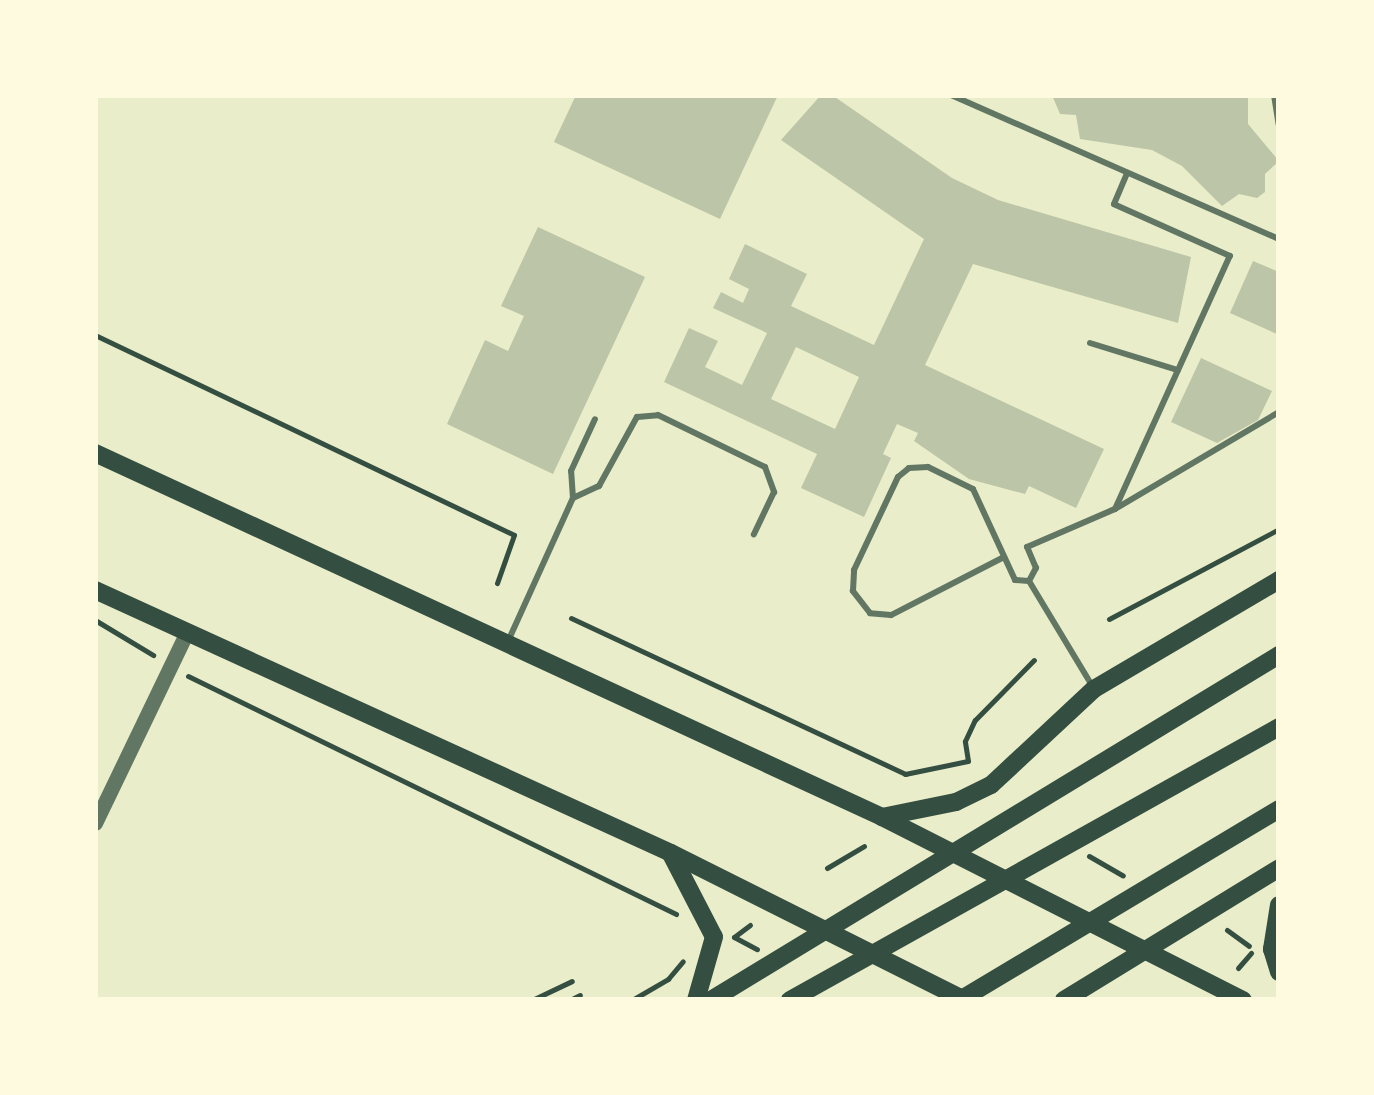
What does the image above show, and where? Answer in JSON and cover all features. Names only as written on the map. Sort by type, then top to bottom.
[{"type":"main road","points":[[95,452],[882,817],[1243,1000]]},
{"type":"main road","points":[[882,817],[956,802],[991,785],[1094,689],[1279,580]]},
{"type":"main road","points":[[95,590],[671,853],[834,931],[962,1000],[1279,809]]},
{"type":"main road","points":[[711,1000],[834,931],[1279,656]]},
{"type":"main road","points":[[790,1000],[1279,726]]},
{"type":"main road","points":[[671,853],[714,937],[696,1000]]},
{"type":"main road","points":[[1064,1000],[1279,868]]},
{"type":"main road","points":[[1279,905],[1272,949],[1279,972]]},
{"type":"street","points":[[95,824],[186,634]]},
{"type":"lane","points":[[951,95],[1279,239]]},
{"type":"lane","points":[[1274,95],[1279,125]]},
{"type":"lane","points":[[1115,509],[1230,256],[1114,204],[1127,174]]},
{"type":"lane","points":[[1090,344],[1178,370]]},
{"type":"lane","points":[[1029,582],[1036,568],[1026,547],[1115,509],[1279,412]]},
{"type":"lane","points":[[573,498],[598,486],[630,423],[655,414],[770,473],[774,494],[754,534]]},
{"type":"lane","points":[[507,644],[573,498],[571,471],[596,418]]},
{"type":"lane","points":[[1004,556],[891,615],[867,610],[853,591],[854,570],[897,478],[912,467],[928,467],[973,489],[1004,556],[1015,580],[1029,582]]},
{"type":"lane","points":[[1029,582],[1094,689]]},
{"type":"path","points":[[95,335],[514,536],[497,583]]},
{"type":"path","points":[[1109,619],[1279,529]]},
{"type":"path","points":[[571,618],[905,774],[968,761],[965,741],[975,720],[1034,660]]},
{"type":"path","points":[[95,620],[170,665],[657,900],[682,924]]},
{"type":"path","points":[[827,868],[864,846]]},
{"type":"path","points":[[1078,850],[1138,884]]},
{"type":"path","points":[[750,924],[734,938],[760,950]]},
{"type":"path","points":[[1227,930],[1254,949],[1238,968]]},
{"type":"path","points":[[632,1000],[668,980],[687,956],[687,945]]},
{"type":"path","points":[[532,1000],[572,981]]},
{"type":"path","points":[[570,1000],[580,995]]},
{"type":"building","points":[[576,95],[778,95],[720,219],[554,142]]},
{"type":"building","points":[[821,95],[832,95],[952,178],[998,200],[1191,257],[1178,323],[973,264],[925,365],[1104,449],[1076,508],[1029,486],[1025,494],[969,479],[914,441],[918,433],[897,424],[883,454],[891,458],[864,517],[801,488],[817,454],[664,382],[689,328],[718,341],[705,367],[742,385],[767,333],[713,308],[721,292],[743,303],[749,289],[729,279],[745,244],[807,274],[791,306],[874,345],[924,239],[781,140]],"holes":[[[796,347],[859,377],[835,429],[771,399]]]},
{"type":"building","points":[[1052,95],[1248,95],[1248,124],[1279,161],[1265,174],[1265,192],[1257,198],[1239,194],[1222,206],[1182,166],[1152,150],[1080,139],[1076,115],[1060,114]]},
{"type":"building","points":[[538,227],[645,277],[553,474],[447,424],[485,340],[508,351],[524,316],[501,306]]},
{"type":"building","points":[[1253,261],[1279,272],[1279,335],[1230,313]]},
{"type":"building","points":[[1201,358],[1272,391],[1258,420],[1217,443],[1171,422]]}]
